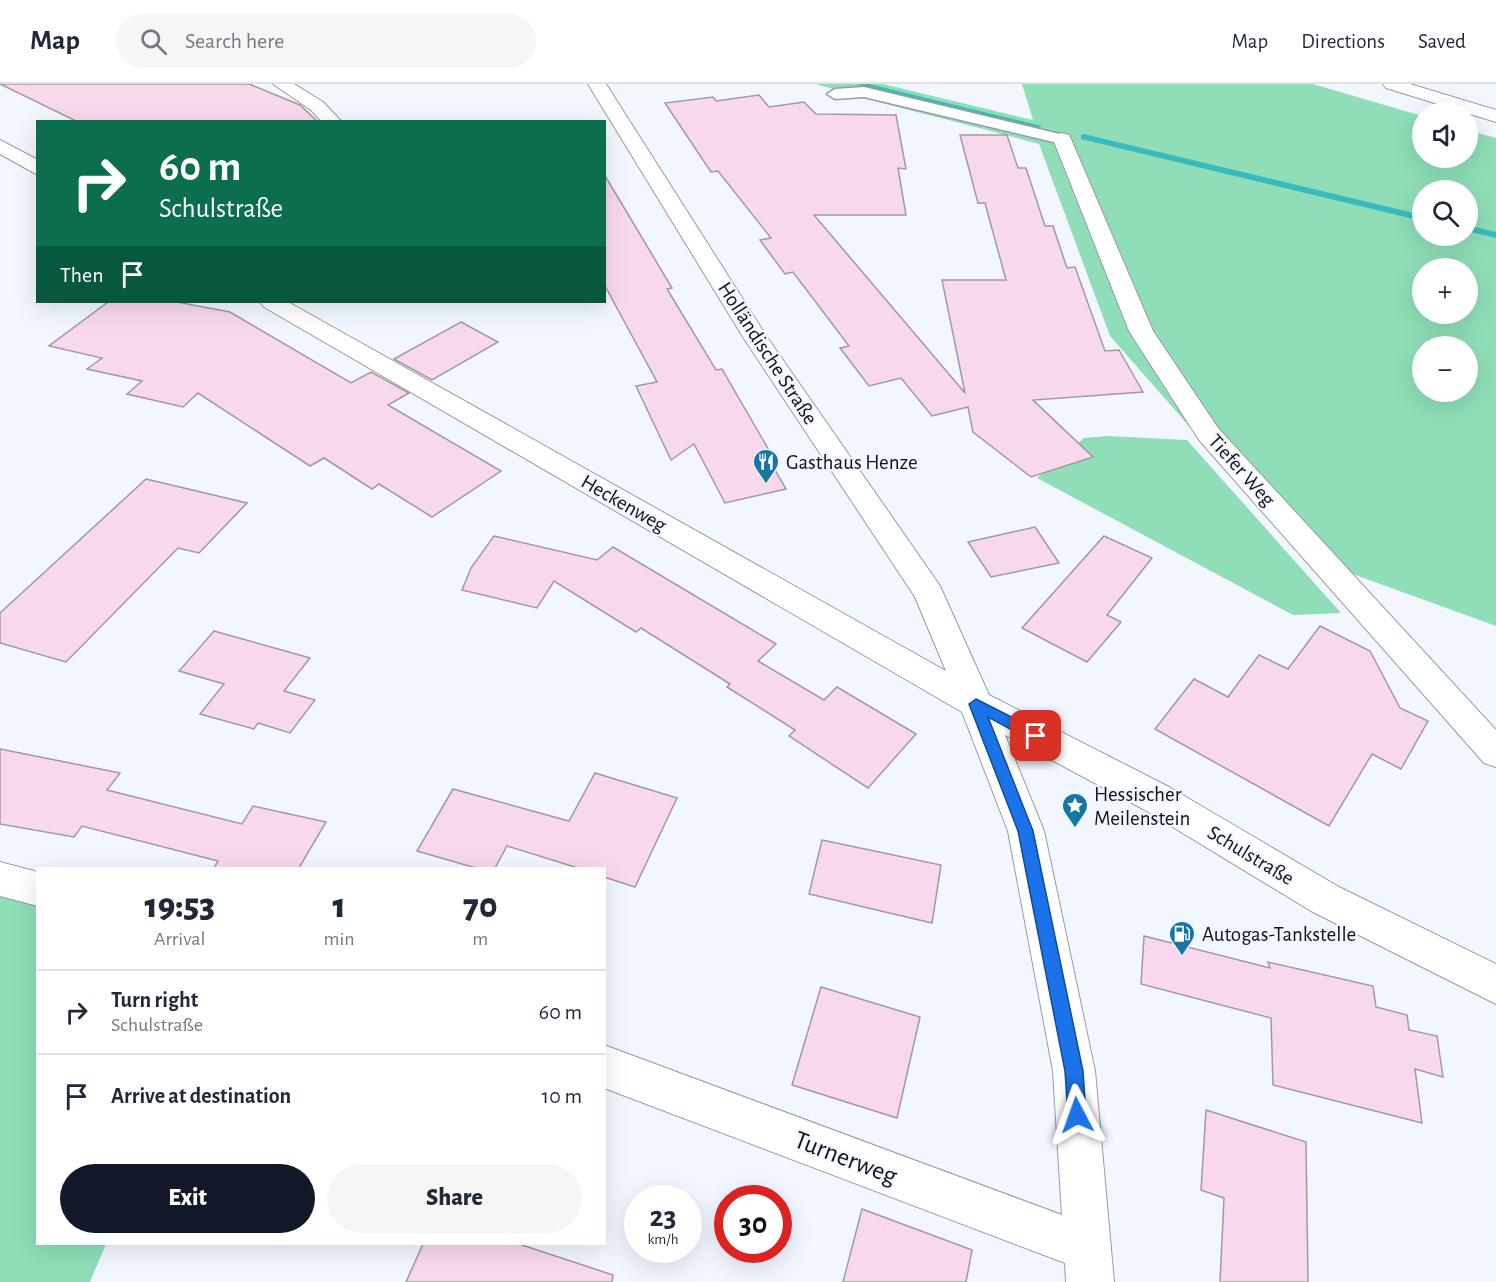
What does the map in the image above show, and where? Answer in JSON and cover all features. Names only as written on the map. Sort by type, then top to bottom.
[{"type":"main road","points":[[282,84],[317,106],[331,120]]},
{"type":"main road","name":"Holländische Straße","points":[[597,84],[755,337],[929,594],[976,704],[1026,831],[1074,1071],[1089,1265]]},
{"type":"main road","points":[[1392,84],[1496,116]]},
{"type":"main road","name":"Tiefer Weg","points":[[1062,139],[1141,331],[1208,434],[1496,753]]},
{"type":"main road","points":[[0,146],[30,165]]},
{"type":"main road","points":[[0,166],[30,165]]},
{"type":"main road","name":"Heckenweg","points":[[274,303],[976,704]]},
{"type":"main road","name":"Schulstraße","points":[[976,704],[1156,798],[1324,899],[1496,985]]},
{"type":"main road","points":[[0,879],[36,888]]},
{"type":"main road","name":"Turnerweg","points":[[606,1067],[1089,1265]]},
{"type":"lane","points":[[835,94],[864,92],[1062,139]]},
{"type":"green space","points":[[816,84],[883,84],[1033,120],[1022,84],[1313,84],[1412,113],[1412,168],[1478,168],[1478,133],[1496,138],[1496,626],[1303,556],[1110,336],[1039,144]]},
{"type":"green space","points":[[1107,436],[1187,440],[1341,613],[1293,615],[1037,478],[1084,438]]},
{"type":"green space","points":[[0,887],[36,896],[36,1245],[106,1245],[90,1282],[0,1282]]},
{"type":"building","points":[[0,84],[249,84],[300,105],[316,120],[74,120]]},
{"type":"building","points":[[759,95],[769,107],[804,102],[816,114],[896,115],[906,169],[898,168],[906,215],[814,215],[965,393],[942,280],[1006,280],[985,203],[978,203],[960,135],[1007,135],[1018,168],[1026,168],[1045,226],[1053,226],[1067,268],[1075,267],[1105,351],[1119,350],[1143,392],[1033,400],[1093,457],[1031,477],[973,432],[968,407],[932,416],[901,378],[869,386],[840,348],[849,346],[793,272],[785,274],[760,240],[771,238],[718,171],[711,172],[665,103],[713,97],[716,101]]},
{"type":"building","points":[[606,177],[672,288],[667,289],[716,370],[722,369],[770,452],[765,453],[786,489],[725,503],[694,444],[671,460],[636,386],[657,382],[606,288]]},
{"type":"building","points":[[107,303],[182,303],[230,312],[351,383],[371,372],[409,393],[388,405],[501,471],[432,517],[379,484],[372,489],[324,458],[310,466],[198,393],[183,407],[127,394],[142,381],[87,369],[102,358],[49,346]]},
{"type":"building","points":[[461,322],[498,342],[432,380],[394,359]]},
{"type":"building","points":[[146,479],[247,503],[199,553],[178,548],[66,662],[0,643],[0,613]]},
{"type":"building","points":[[1035,527],[1059,563],[991,577],[968,542]]},
{"type":"building","points":[[494,536],[597,560],[613,547],[776,644],[758,661],[824,700],[837,687],[916,734],[868,788],[789,736],[795,730],[727,687],[730,684],[641,628],[636,632],[554,581],[537,608],[462,590],[471,568]]},
{"type":"building","points":[[1104,536],[1152,558],[1107,615],[1121,622],[1087,662],[1022,628]]},
{"type":"building","points":[[1320,626],[1370,651],[1400,708],[1428,721],[1401,769],[1372,754],[1329,826],[1155,729],[1194,679],[1228,697],[1259,655],[1288,669]]},
{"type":"building","points":[[214,631],[310,658],[284,691],[315,700],[290,733],[258,723],[254,729],[200,714],[224,684],[179,671]]},
{"type":"building","points":[[0,749],[120,773],[107,790],[242,824],[253,806],[326,822],[300,867],[215,867],[218,861],[82,826],[74,837],[0,824]]},
{"type":"building","points":[[595,773],[677,798],[635,887],[606,878],[606,867],[575,867],[507,846],[496,867],[473,867],[417,851],[453,789],[569,821]]},
{"type":"building","points":[[822,840],[941,865],[932,923],[809,894]]},
{"type":"building","points":[[1144,936],[1270,968],[1268,962],[1373,986],[1376,1007],[1407,1015],[1409,1030],[1437,1036],[1443,1077],[1415,1069],[1422,1123],[1273,1085],[1271,1018],[1141,984]]},
{"type":"building","points":[[821,987],[920,1017],[897,1118],[792,1085]]},
{"type":"building","points":[[1206,1110],[1306,1142],[1308,1282],[1220,1282],[1224,1198],[1201,1190]]},
{"type":"building","points":[[862,1209],[972,1250],[966,1282],[843,1282]]},
{"type":"building","points":[[423,1245],[522,1245],[613,1275],[612,1282],[406,1282]]},
{"type":"waterway","points":[[859,84],[1038,126]]},
{"type":"waterway","points":[[1084,137],[1412,216]]},
{"type":"waterway","points":[[1478,231],[1496,235]]},
{"type":"place","name":"Gasthaus Henze","points":[[766,485]]},
{"type":"place","name":"Hessischer Meilenstein","points":[[1075,829]]},
{"type":"place","name":"Autogas-Tankstelle","points":[[1182,957]]},
{"type":"route","points":[[1036,736],[976,704],[1026,831],[1074,1071],[1077,1115]]}]
